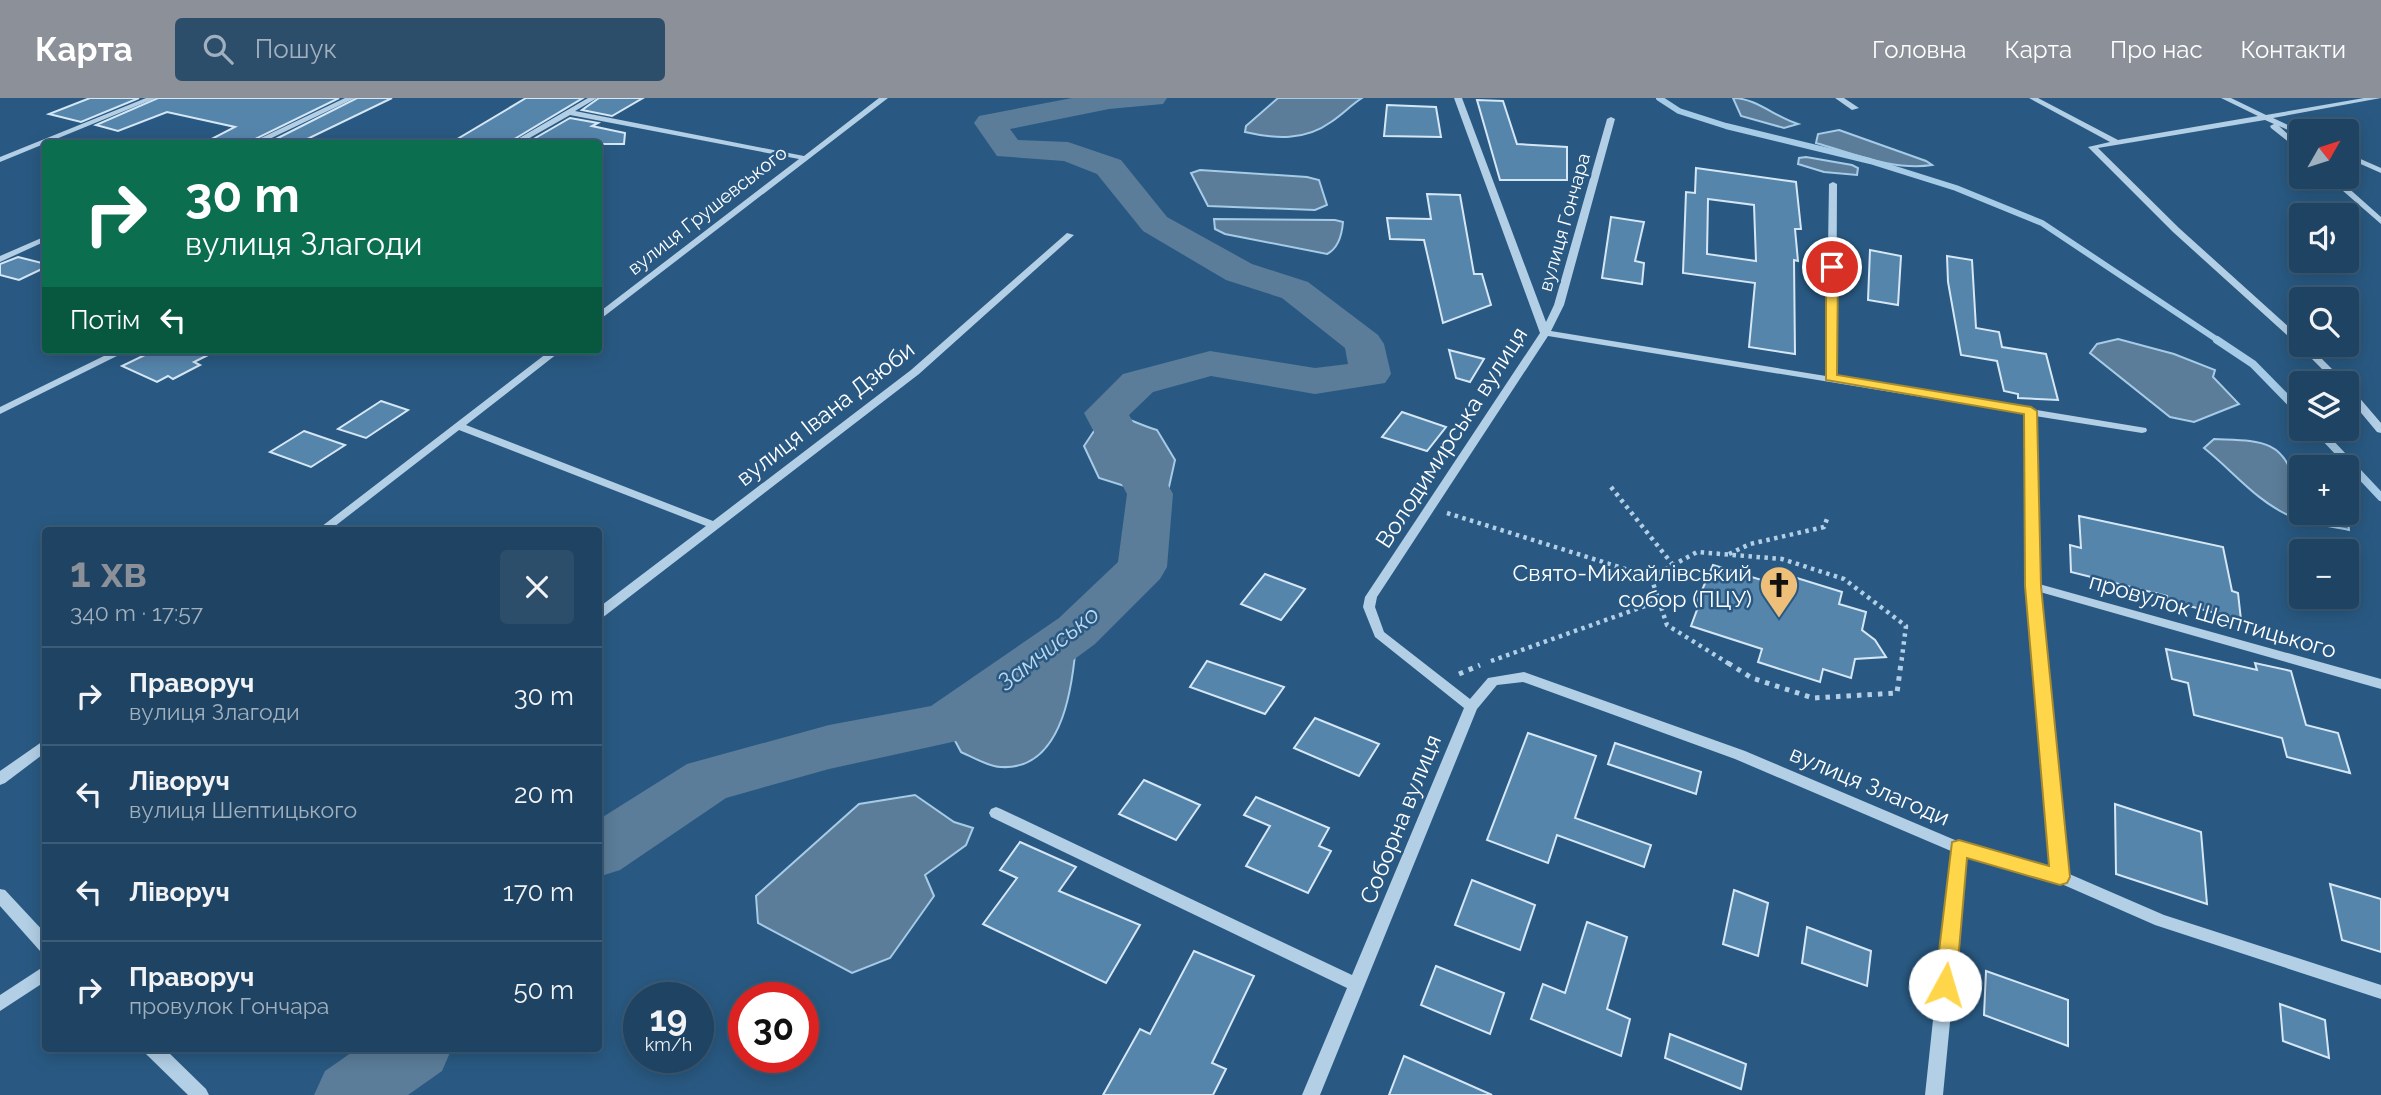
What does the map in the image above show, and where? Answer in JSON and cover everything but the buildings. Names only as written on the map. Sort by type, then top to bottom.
[{"type":"street","points":[[49,140],[152,98]]},
{"type":"street","points":[[261,140],[351,98]]},
{"type":"street","points":[[520,140],[593,98]]},
{"type":"street","name":"вулиця Грушевського","points":[[602,315],[884,98]]},
{"type":"street","name":"Володимирська вулиця","points":[[1438,682],[1378,634],[1368,607],[1371,597],[1545,333],[1458,98]]},
{"type":"street","points":[[1839,98],[1855,108]]},
{"type":"street","points":[[2033,98],[2119,143]]},
{"type":"street","points":[[2225,98],[2289,128]]},
{"type":"street","points":[[2289,332],[2176,230],[2092,147],[2377,98]]},
{"type":"street","name":"вулиця Грушевського","points":[[568,112],[806,158]]},
{"type":"street","points":[[2264,116],[2289,139]]},
{"type":"street","name":"вулиця Гончара","points":[[1545,333],[1559,305],[1611,119]]},
{"type":"street","points":[[0,160],[42,143]]},
{"type":"street","points":[[2359,161],[2381,171]]},
{"type":"street","points":[[1831,378],[1833,184]]},
{"type":"street","points":[[2345,189],[2381,221]]},
{"type":"street","name":"вулиця Івана Дзюби","points":[[602,612],[915,372],[1070,235]]},
{"type":"street","points":[[0,259],[42,240]]},
{"type":"street","points":[[1545,333],[2142,430]]},
{"type":"street","points":[[0,411],[116,354]]},
{"type":"street","points":[[327,527],[552,354]]},
{"type":"street","points":[[2315,357],[2329,371]]},
{"type":"street","points":[[2359,404],[2381,430]]},
{"type":"street","points":[[2031,411],[2033,586],[2060,877]]},
{"type":"street","points":[[458,426],[713,525]]},
{"type":"street","name":"провулок Шептицького","points":[[2033,586],[2381,684]]},
{"type":"street","name":"вулиця Злагоди","points":[[1471,707],[1493,681],[1524,677],[1740,755],[1959,848],[2060,877],[2160,920],[2381,992]]},
{"type":"street","points":[[1438,682],[1471,707]]},
{"type":"street","name":"Соборна вулиця","points":[[1311,1095],[1471,707]]},
{"type":"street","points":[[0,779],[42,747]]},
{"type":"street","points":[[996,813],[1357,985]]},
{"type":"street","points":[[1934,1095],[1959,848]]},
{"type":"street","points":[[0,895],[42,942]]},
{"type":"street","points":[[0,1004],[42,975]]},
{"type":"street","points":[[156,1052],[201,1095]]},
{"type":"path","points":[[1611,487],[1673,565]]},
{"type":"path","points":[[1429,508],[1651,577],[1697,552],[1782,559],[1844,579],[1906,626],[1897,693],[1813,698],[1752,678],[1667,625],[1651,577]]},
{"type":"path","points":[[1728,555],[1750,544],[1825,527],[1828,516]]},
{"type":"path","points":[[1438,682],[1659,601]]},
{"type":"water","points":[[1278,98],[1362,98],[1331,122],[1311,133],[1279,137],[1245,132],[1246,126]]},
{"type":"water","points":[[1733,98],[1758,104],[1798,124],[1784,128],[1741,116]]},
{"type":"water","points":[[1839,130],[1932,165],[1902,166],[1816,143],[1818,134]]},
{"type":"water","points":[[1799,158],[1852,165],[1858,168],[1857,175],[1824,172],[1798,164]]},
{"type":"water","points":[[1200,170],[1319,180],[1327,205],[1315,210],[1208,206],[1191,173]]},
{"type":"water","points":[[1214,219],[1343,222],[1337,244],[1327,254],[1225,234],[1215,229]]},
{"type":"water","points":[[2118,339],[2174,354],[2215,370],[2213,377],[2239,404],[2194,422],[2170,417],[2090,353],[2097,344]]},
{"type":"water","points":[[1106,413],[1157,430],[1175,460],[1167,496],[1150,494],[1099,478],[1084,446]]},
{"type":"water","points":[[2214,439],[2255,442],[2276,450],[2289,467],[2289,515],[2266,502],[2204,448]]},
{"type":"water","points":[[2323,525],[2348,525],[2349,530]]},
{"type":"water","points":[[1077,631],[1069,695],[1053,738],[1040,754],[1023,764],[996,767],[961,752],[946,724],[1018,660]]},
{"type":"water","points":[[915,795],[954,822],[973,828],[966,845],[925,875],[934,896],[890,958],[852,973],[758,923],[756,896],[859,804]]},
{"type":"waterway","name":"Замчисько","points":[[602,849],[708,780],[829,747],[946,724],[1077,631],[1142,567],[1150,494],[1106,413],[1138,383],[1210,363],[1315,381],[1370,374],[1364,344],[1295,290],[1239,272],[1155,224],[1109,167],[1068,152],[1008,149],[990,123],[1109,100],[1152,98]]},
{"type":"waterway","points":[[1659,98],[1679,111],[1726,126],[1870,161],[1956,188],[2042,223],[2219,341]]},
{"type":"waterway","points":[[2217,340],[2253,364],[2289,401]]},
{"type":"waterway","points":[[2328,441],[2381,497]]},
{"type":"waterway","name":"Замчисько","points":[[350,1095],[411,1052]]},
{"type":"place","name":"Свято-Михайлівський собор (ПЦУ)","points":[[1779,619]]},
{"type":"route","points":[[1832,267],[1831,378],[2031,411],[2033,586],[2060,877],[1959,848],[1945,985]]}]
